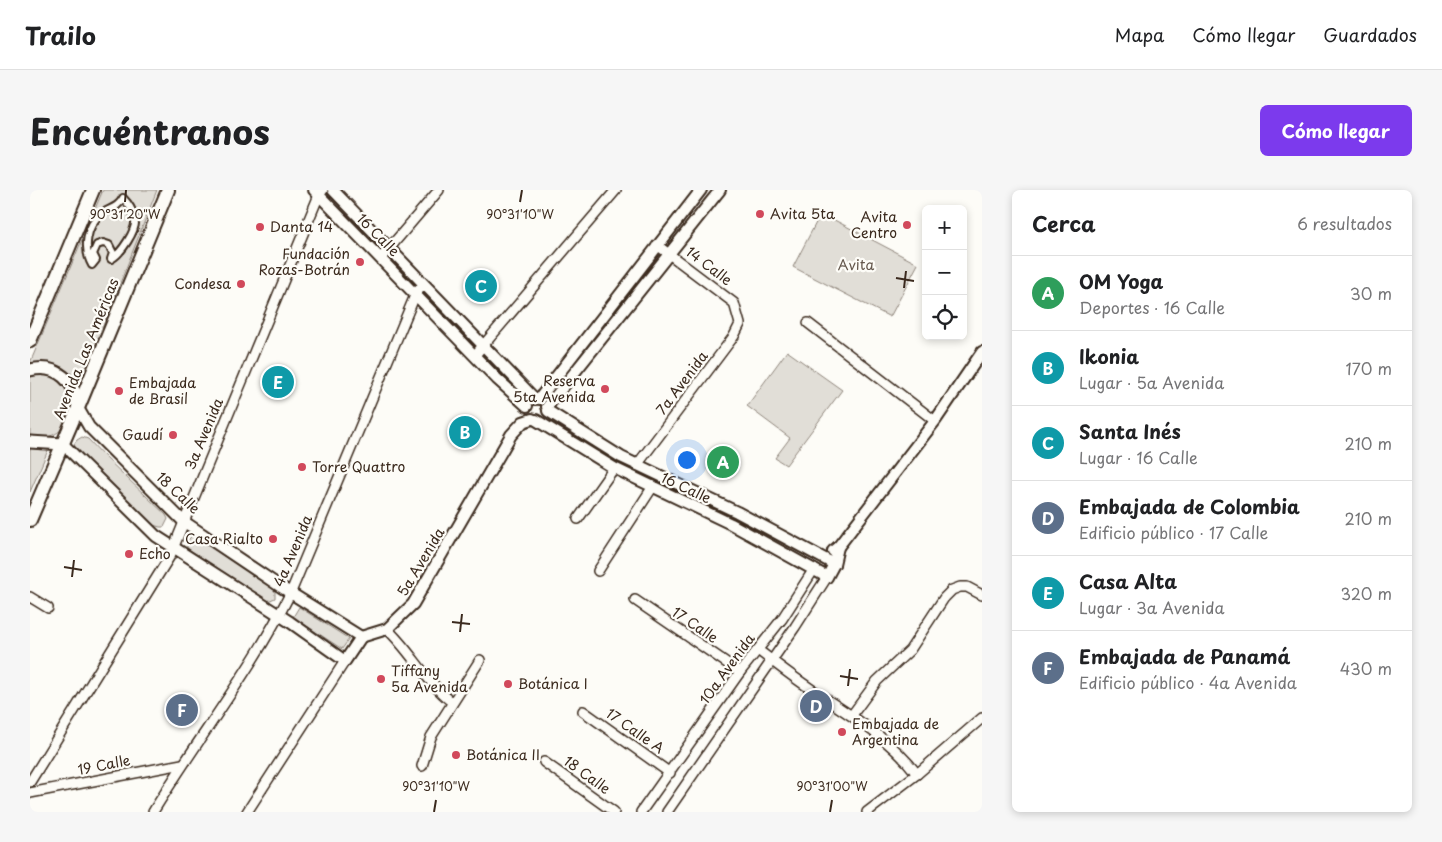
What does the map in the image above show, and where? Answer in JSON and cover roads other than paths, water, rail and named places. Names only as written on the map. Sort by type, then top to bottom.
[{"type":"main road","points":[[30,341],[93,190]]},
{"type":"main road","name":"Avenida Las Américas","points":[[30,520],[168,190]]},
{"type":"main road","name":"18 Calle","points":[[30,370],[49,369],[63,375],[76,393],[78,408]]},
{"type":"main road","points":[[30,442],[63,444]]},
{"type":"street","name":"16 Calle","points":[[333,190],[483,346],[537,399]]},
{"type":"street","points":[[381,258],[439,190]]},
{"type":"street","points":[[476,356],[616,190]]},
{"type":"street","points":[[701,190],[537,399],[529,403],[531,415],[544,418],[547,409],[720,190]]},
{"type":"street","name":"16 Calle","points":[[319,192],[531,415],[614,468],[652,488],[731,524],[827,577]]},
{"type":"street","name":"3a Avenida","points":[[30,782],[173,548],[319,192]]},
{"type":"street","points":[[123,198],[131,208],[135,224],[126,244],[115,257],[111,259],[113,253],[109,245],[100,244],[94,251],[96,260],[92,265],[86,249],[90,229],[100,215],[118,206],[123,198]]},
{"type":"street","name":"14 Calle","points":[[657,245],[734,303],[738,314]]},
{"type":"street","name":"4a Avenida","points":[[153,812],[182,764],[251,663],[291,592],[416,293],[424,284]]},
{"type":"street","name":"7a Avenida","points":[[637,465],[734,336],[740,324],[738,314]]},
{"type":"street","points":[[808,323],[935,420]]},
{"type":"street","name":"10a Avenida","points":[[642,812],[740,672],[782,619],[822,557],[838,547],[849,533],[935,420],[982,352]]},
{"type":"street","points":[[537,399],[543,401],[547,409]]},
{"type":"street","name":"18 Calle","points":[[78,408],[89,427],[183,521],[361,637]]},
{"type":"street","name":"16 Calle","points":[[547,409],[637,465],[737,512],[834,564]]},
{"type":"street","name":"5a Avenida","points":[[361,637],[387,629],[413,604],[506,443],[531,415]]},
{"type":"street","points":[[63,444],[156,536],[345,661]]},
{"type":"street","points":[[578,519],[614,468]]},
{"type":"street","points":[[598,571],[652,488]]},
{"type":"street","points":[[803,547],[825,548],[849,533]]},
{"type":"street","name":"10a Avenida","points":[[667,812],[827,577],[834,564],[838,547]]},
{"type":"street","points":[[852,715],[876,681],[910,650],[944,598],[952,590],[968,587],[982,595]]},
{"type":"street","points":[[30,597],[48,608]]},
{"type":"street","name":"17 Calle","points":[[635,600],[740,672]]},
{"type":"street","points":[[387,629],[401,642],[427,677],[452,702]]},
{"type":"street","points":[[247,812],[361,637]]},
{"type":"street","points":[[758,650],[810,689],[852,715],[906,760],[917,774]]},
{"type":"street","points":[[422,766],[431,737],[480,660]]},
{"type":"street","name":"17 Calle A","points":[[583,711],[670,773]]},
{"type":"street","points":[[867,812],[917,774],[982,718]]},
{"type":"street","name":"18 Calle","points":[[544,762],[614,812]]},
{"type":"street","name":"19 Calle","points":[[30,793],[182,764]]},
{"type":"place","name":"Avita 5ta","points":[[760,214]]},
{"type":"place","name":"Avita Centro","points":[[907,225]]},
{"type":"place","name":"Danta 14","points":[[260,227]]},
{"type":"place","name":"Fundación Rozas-Botrán","points":[[360,262]]},
{"type":"place","name":"Condesa","points":[[241,284]]},
{"type":"place","name":"Santa Inés","points":[[481,286]]},
{"type":"place","name":"Casa Alta","points":[[278,382]]},
{"type":"place","name":"Reserva 5ta Avenida","points":[[605,389]]},
{"type":"place","name":"Embajada de Brasil","points":[[119,391]]},
{"type":"place","name":"Ikonia","points":[[465,432]]},
{"type":"place","name":"Gaudí","points":[[173,435]]},
{"type":"place","name":"OM Yoga","points":[[723,462]]},
{"type":"place","name":"Torre Quattro","points":[[302,467]]},
{"type":"place","name":"Casa Rialto","points":[[273,539]]},
{"type":"place","name":"Echo","points":[[129,554]]},
{"type":"place","name":"Tiffany 5a Avenida","points":[[381,679]]},
{"type":"place","name":"Botánica I","points":[[508,684]]},
{"type":"place","name":"Embajada de Colombia","points":[[816,706]]},
{"type":"place","name":"Embajada de Panamá","points":[[182,710]]},
{"type":"place","name":"Embajada de Argentina","points":[[842,732]]},
{"type":"place","name":"Botánica II","points":[[456,755]]},
{"type":"park label","name":"Avita","points":[[856,265]]}]
